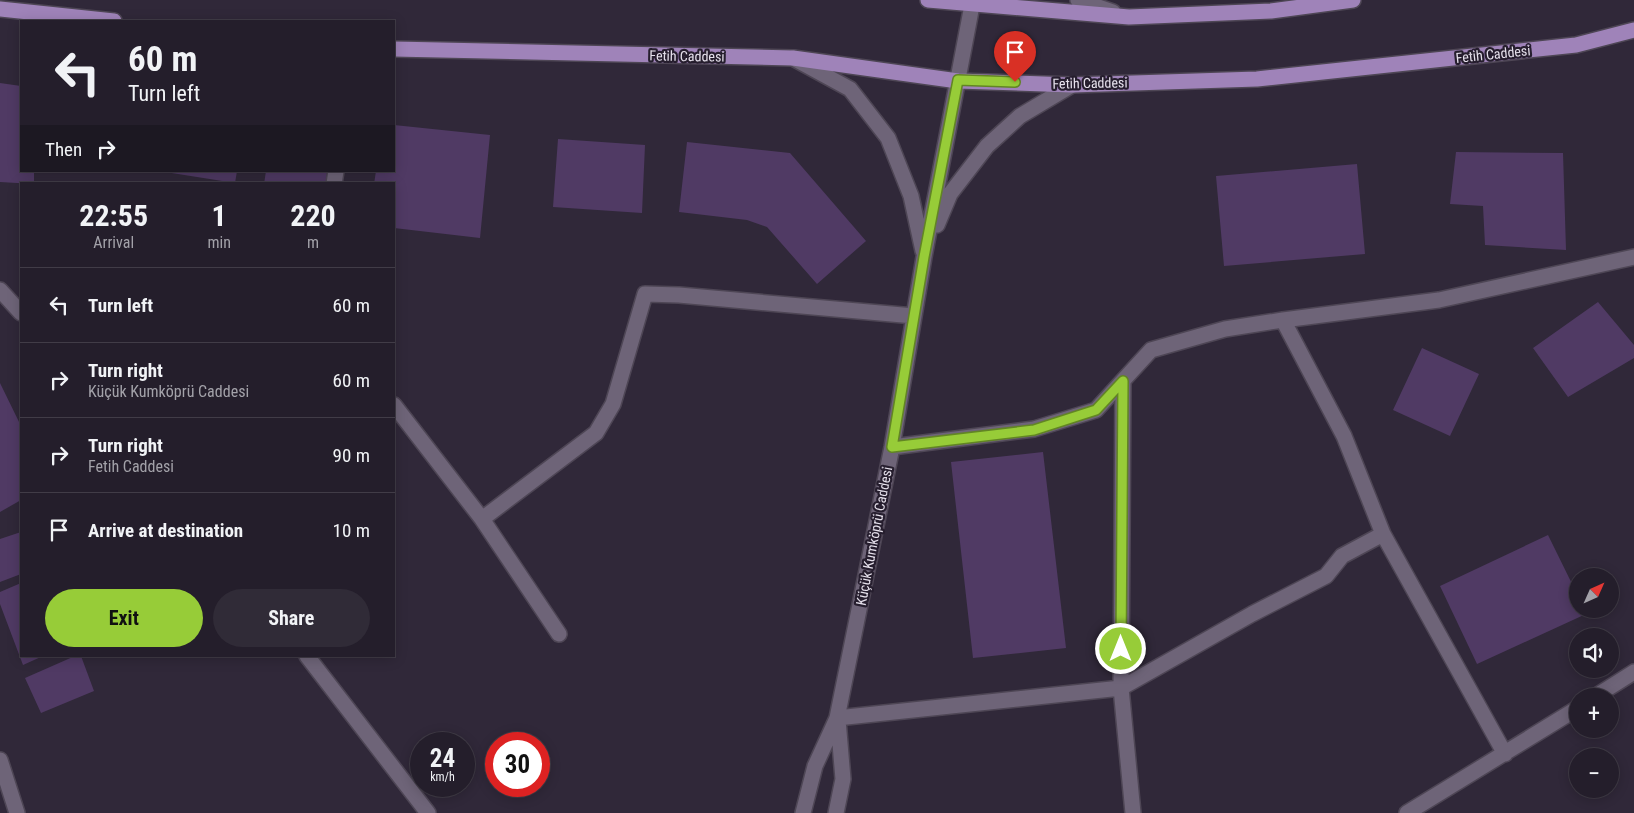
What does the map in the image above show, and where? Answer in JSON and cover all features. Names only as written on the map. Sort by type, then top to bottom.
[{"type":"main road","points":[[928,0],[973,2],[1129,17],[1271,11],[1353,0]]},
{"type":"main road","points":[[0,9],[104,20]]},
{"type":"main road","name":"Fetih Caddesi","points":[[395,49],[793,58],[958,80],[1072,84],[1256,80],[1576,45],[1634,30]]},
{"type":"street","points":[[1078,0],[1129,17]]},
{"type":"street","name":"Küçük Kumköprü Caddesi","points":[[837,718],[892,447],[924,257],[973,2]]},
{"type":"street","points":[[793,58],[850,89],[888,138],[911,196],[924,257]]},
{"type":"street","points":[[924,257],[950,194],[987,146],[1020,116],[1072,84]]},
{"type":"street","points":[[892,447],[1034,430],[1096,410],[1151,350],[1225,329],[1439,300],[1634,257]]},
{"type":"street","points":[[0,290],[20,312]]},
{"type":"street","points":[[482,518],[596,433],[613,404],[645,294],[679,295],[914,316]]},
{"type":"street","points":[[1283,320],[1344,436],[1383,534],[1505,754]]},
{"type":"street","points":[[1123,381],[1121,688],[1133,813]]},
{"type":"street","points":[[395,406],[482,518],[559,634]]},
{"type":"street","points":[[837,718],[1121,688],[1252,614],[1326,576],[1342,556],[1383,534]]},
{"type":"street","points":[[308,657],[428,813]]},
{"type":"street","points":[[1609,688],[1634,672]]},
{"type":"street","points":[[1407,813],[1569,714]]},
{"type":"street","points":[[803,813],[815,766],[837,718]]},
{"type":"street","points":[[836,813],[843,779],[837,718]]},
{"type":"street","points":[[0,760],[17,813]]},
{"type":"building","points":[[0,83],[20,86],[20,172],[34,172],[34,182],[0,182]]},
{"type":"building","points":[[395,125],[490,135],[480,238],[395,228],[395,182],[374,182],[376,172],[395,172]]},
{"type":"building","points":[[558,139],[645,145],[642,213],[553,207]]},
{"type":"building","points":[[687,142],[790,153],[866,241],[817,284],[767,227],[747,220],[679,212]]},
{"type":"building","points":[[1456,152],[1563,153],[1566,250],[1485,245],[1483,206],[1450,204]]},
{"type":"building","points":[[1357,164],[1365,254],[1224,266],[1216,176]]},
{"type":"building","points":[[165,172],[237,172],[235,182]]},
{"type":"building","points":[[266,172],[327,172],[326,182],[264,182]]},
{"type":"building","points":[[1598,302],[1634,345],[1634,358],[1568,397],[1533,348]]},
{"type":"building","points":[[1422,348],[1479,374],[1450,436],[1393,410]]},
{"type":"building","points":[[0,383],[20,424],[20,501],[0,512]]},
{"type":"building","points":[[1043,452],[1066,648],[973,658],[951,462]]},
{"type":"building","points":[[20,532],[20,574],[0,582],[0,539]]},
{"type":"building","points":[[1548,535],[1569,578],[1569,618],[1577,618],[1477,664],[1440,586]]},
{"type":"building","points":[[20,583],[20,657],[41,657],[23,665],[0,604],[0,592]]},
{"type":"building","points":[[73,657],[81,657],[94,691],[41,713],[25,678]]},
{"type":"route","points":[[1015,82],[958,80],[924,257],[892,447],[962,437],[1034,430],[1096,410],[1123,381],[1121,649]]}]
